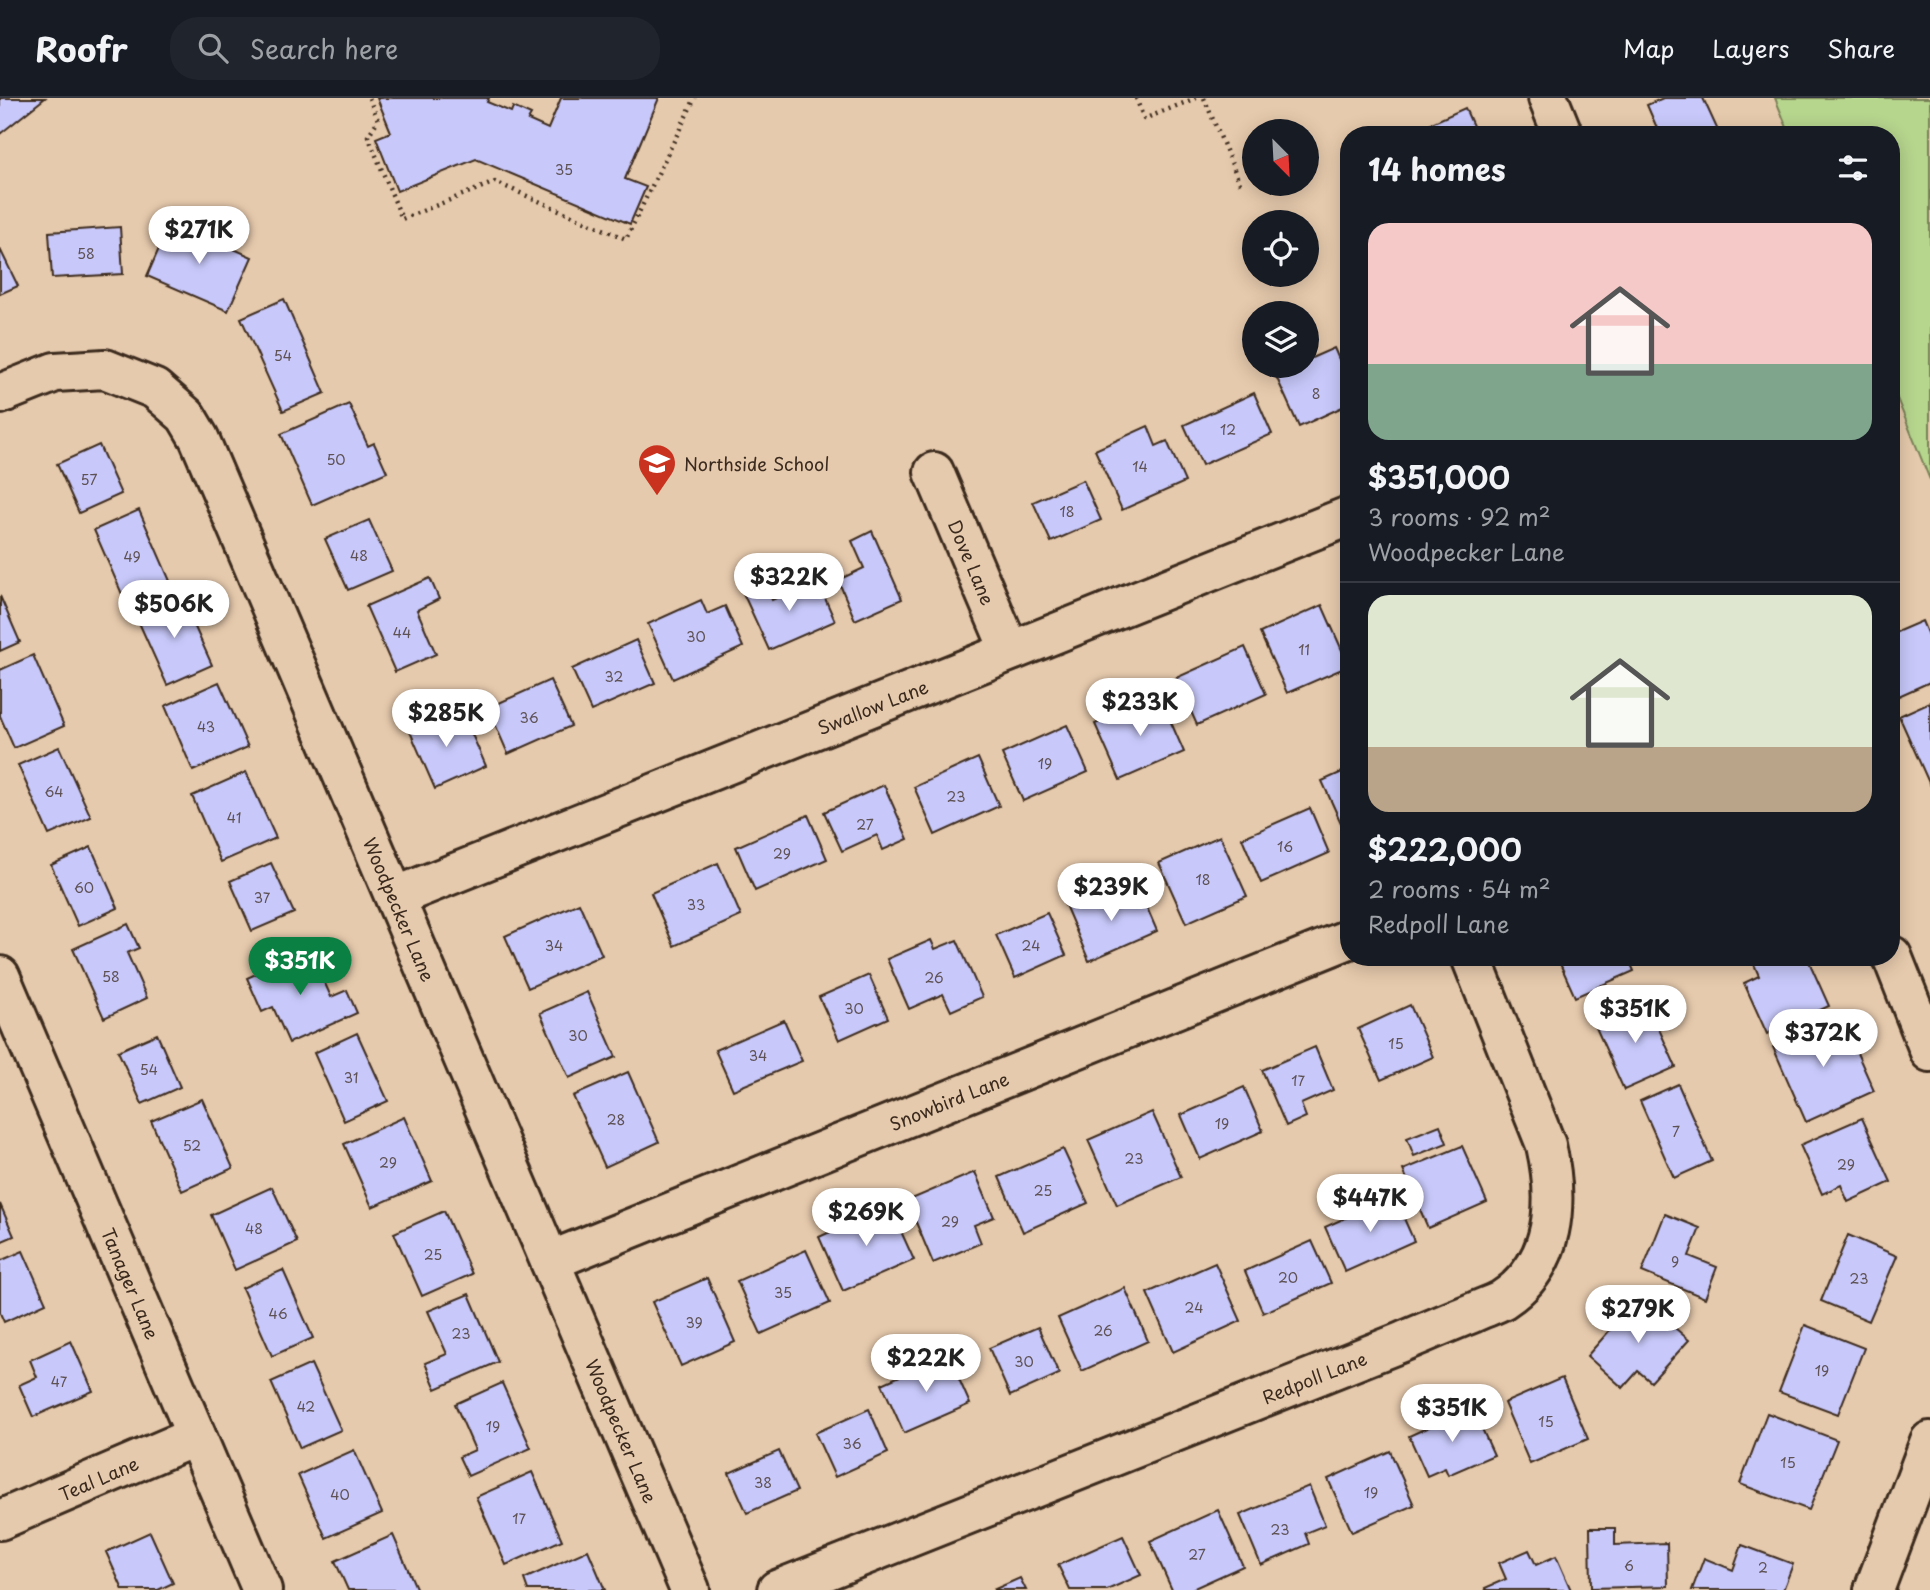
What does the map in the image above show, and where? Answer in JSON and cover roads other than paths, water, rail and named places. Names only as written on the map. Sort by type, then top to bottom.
[{"type":"street","points":[[1548,98],[1559,126]]},
{"type":"street","name":"Woodpecker Lane","points":[[0,394],[55,372],[105,369],[155,389],[186,416],[199,438],[690,1590]]},
{"type":"street","name":"Dove Lane","points":[[934,472],[1010,651]]},
{"type":"street","name":"Swallow Lane","points":[[395,897],[1340,520]]},
{"type":"street","name":"Snowbird Lane","points":[[550,1261],[1340,943]]},
{"type":"street","name":"Redpoll Lane","points":[[777,1590],[1402,1342],[1501,1301],[1527,1280],[1543,1254],[1551,1231],[1552,1170],[1546,1145],[1475,966]]},
{"type":"street","points":[[1896,966],[1930,1052]]},
{"type":"street","name":"Tanager Lane","points":[[0,976],[262,1590]]},
{"type":"street","name":"Teal Lane","points":[[0,1520],[196,1436]]},
{"type":"street","points":[[1874,1590],[1930,1441]]},
{"type":"place","name":"Northside School","points":[[657,497]]}]
